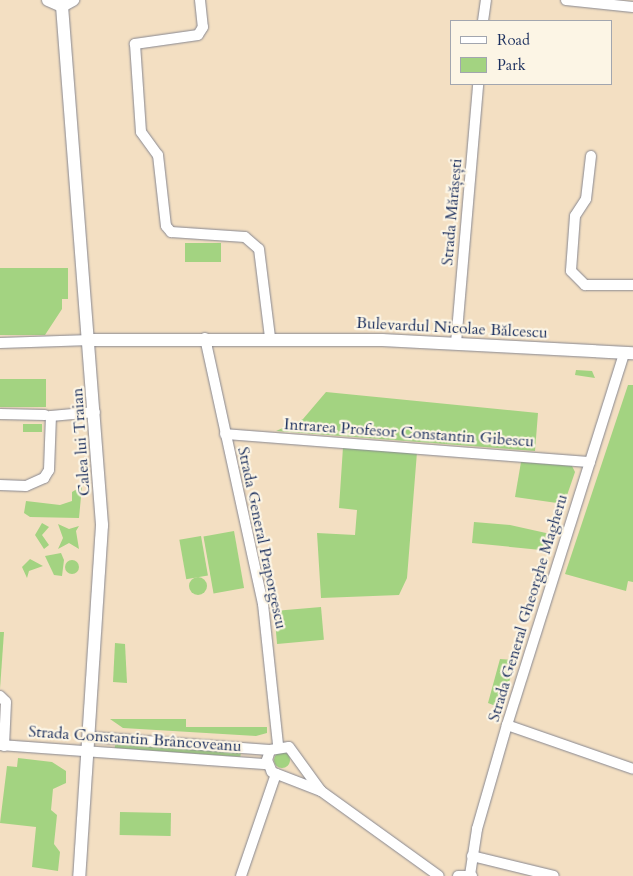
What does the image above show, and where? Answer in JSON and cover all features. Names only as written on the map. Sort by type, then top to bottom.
[{"type":"main road","name":"Calea lui Traian","points":[[48,0],[67,3],[91,340],[102,545],[90,752],[79,876]]},
{"type":"main road","name":"Bulevardul Nicolae Bălcescu","points":[[91,340],[270,338],[456,343],[628,353]]},
{"type":"street","points":[[200,0],[203,26],[198,35],[141,42],[134,52],[141,132],[158,154],[166,226],[177,235],[214,232],[245,237],[259,249],[270,338]]},
{"type":"street","points":[[484,20],[486,0]]},
{"type":"street","points":[[566,0],[633,7]]},
{"type":"street","name":"Strada Mărășești","points":[[456,343],[478,85]]},
{"type":"street","points":[[591,156],[586,199],[575,216],[571,271],[585,285],[633,286]]},
{"type":"street","name":"Strada General Praporgescu","points":[[205,338],[268,634],[274,748]]},
{"type":"street","points":[[0,343],[91,340]]},
{"type":"street","name":"Strada General Gheorghe Magheru","points":[[471,875],[472,856],[507,725],[590,462],[628,353]]},
{"type":"street","points":[[0,485],[26,486],[44,478],[49,470],[51,416],[95,412]]},
{"type":"street","points":[[0,414],[45,415]]},
{"type":"street","name":"Intrarea Profesor Constantin Gibescu","points":[[225,434],[590,462]]},
{"type":"street","points":[[0,696],[6,702],[2,746]]},
{"type":"street","points":[[507,725],[633,769]]},
{"type":"street","name":"Strada Constantin Brâncoveanu","points":[[91,737],[274,748]]},
{"type":"street","name":"Strada Constantin Brâncoveanu","points":[[2,746],[267,764]]},
{"type":"street","points":[[321,791],[296,754],[289,747],[274,748],[267,764],[281,775],[321,791],[439,876]]},
{"type":"street","points":[[241,876],[281,775],[297,765],[296,754]]},
{"type":"street","points":[[472,856],[554,876]]},
{"type":"street","points":[[458,876],[471,875]]},
{"type":"green space","points":[[185,243],[221,243],[221,262],[185,262]]},
{"type":"green space","points":[[0,268],[68,268],[68,299],[62,299],[62,309],[45,335],[0,335]]},
{"type":"green space","points":[[576,370],[592,371],[595,378],[575,375]]},
{"type":"green space","points":[[0,379],[46,379],[46,407],[0,407]]},
{"type":"green space","points":[[628,385],[633,385],[633,582],[628,581],[626,591],[565,574]]},
{"type":"green space","points":[[326,392],[538,413],[535,451],[276,431],[303,419]]},
{"type":"green space","points":[[23,424],[42,424],[42,432],[23,432]]},
{"type":"green space","points":[[343,447],[417,452],[407,578],[399,595],[321,598],[317,533],[355,535],[357,510],[339,508]]},
{"type":"green space","points":[[521,462],[572,466],[575,472],[564,504],[515,497]]},
{"type":"green space","points":[[82,486],[79,518],[30,517],[24,513],[26,501],[60,505],[72,501],[72,492]]},
{"type":"green space","points":[[474,522],[510,525],[555,535],[551,551],[472,543]]},
{"type":"green space","points":[[42,523],[49,527],[42,535],[49,545],[44,549],[35,535]]},
{"type":"green space","points":[[58,524],[69,529],[79,526],[76,531],[79,549],[69,543],[58,549],[63,538]]},
{"type":"green space","points":[[234,531],[244,588],[214,594],[203,536]]},
{"type":"green space","points":[[201,536],[208,575],[186,579],[179,540]]},
{"type":"green space","points":[[61,553],[64,560],[62,576],[54,575],[45,556]]},
{"type":"green space","points":[[30,559],[43,566],[29,571],[27,578],[22,567]]},
{"type":"green space","points":[[72,560],[77,562],[79,567],[77,572],[72,574],[67,572],[65,567],[67,562]]},
{"type":"green space","points":[[198,577],[204,580],[207,586],[204,592],[198,595],[192,592],[189,586],[192,580]]},
{"type":"green space","points":[[321,607],[324,640],[277,644],[274,611]]},
{"type":"green space","points":[[0,632],[4,632],[0,689]]},
{"type":"green space","points":[[115,643],[125,644],[127,683],[113,682]]},
{"type":"green space","points":[[500,659],[516,660],[501,708],[488,703]]},
{"type":"green space","points":[[110,719],[186,719],[186,727],[267,727],[267,733],[256,736],[123,728]]},
{"type":"green space","points":[[115,744],[241,753],[240,757],[115,748]]},
{"type":"green space","points":[[279,752],[285,752],[290,757],[288,766],[279,768],[274,763],[274,757]]},
{"type":"green space","points":[[18,758],[52,762],[66,771],[66,783],[53,789],[51,810],[57,815],[54,844],[60,852],[58,871],[32,867],[36,827],[0,823],[7,766],[17,767]]},
{"type":"green space","points":[[120,812],[171,813],[171,836],[120,835]]}]
